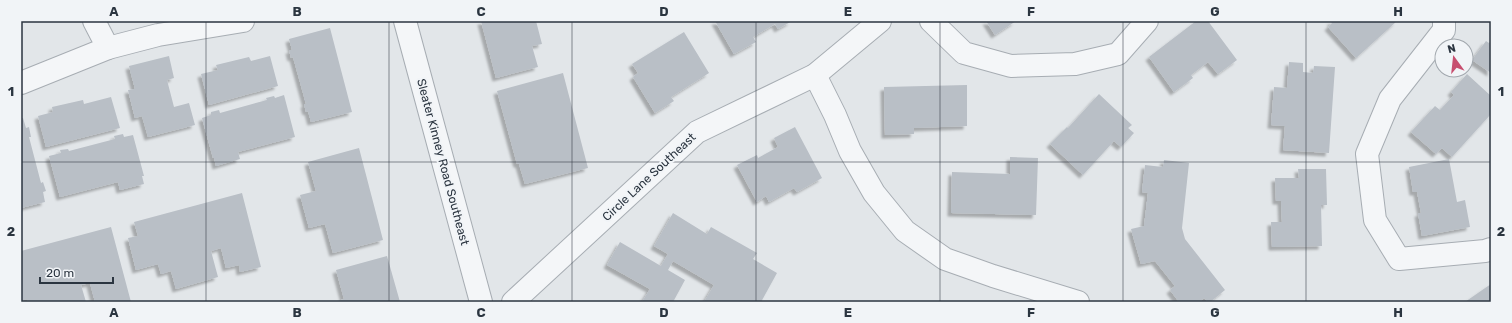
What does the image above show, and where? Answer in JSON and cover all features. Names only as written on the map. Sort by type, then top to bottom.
[{"type":"street","points":[[94,21],[108,48]]},
{"type":"street","points":[[21,83],[108,48],[158,35],[243,21]]},
{"type":"street","name":"Sleater Kinney Road Southeast","points":[[405,21],[481,302]]},
{"type":"street","name":"Circle Lane Southeast","points":[[514,302],[696,132],[815,75],[880,21]]},
{"type":"street","points":[[932,21],[964,53],[1011,66],[1074,64],[1118,54],[1147,21]]},
{"type":"street","points":[[1444,21],[1444,30],[1390,99],[1367,154],[1375,220],[1399,259],[1485,251],[1491,249]]},
{"type":"street","points":[[815,75],[835,115],[850,151],[874,193],[905,231],[944,259],[993,276],[1078,302]]},
{"type":"building","points":[[481,21],[536,21],[542,44],[532,46],[538,67],[496,78]]},
{"type":"building","points":[[715,21],[792,21],[778,29],[775,24],[753,37],[756,42],[734,54]]},
{"type":"building","points":[[986,21],[1016,21],[995,35]]},
{"type":"building","points":[[1196,21],[1208,21],[1237,60],[1218,74],[1208,62],[1191,75],[1193,78],[1174,92],[1149,57]]},
{"type":"building","points":[[1330,21],[1397,21],[1356,58],[1328,27],[1332,23]]},
{"type":"building","points":[[330,28],[352,112],[311,122],[308,111],[306,112],[304,104],[306,104],[293,57],[291,58],[289,50],[292,50],[289,39]]},
{"type":"building","points":[[684,32],[709,73],[671,97],[674,101],[655,113],[633,77],[638,73],[632,64]]},
{"type":"building","points":[[1486,41],[1489,43],[1491,41],[1491,73],[1474,61],[1474,57]]},
{"type":"building","points":[[169,56],[174,78],[167,80],[174,107],[189,103],[195,125],[148,137],[142,116],[135,118],[128,90],[135,89],[129,66]]},
{"type":"building","points":[[270,56],[278,86],[209,105],[201,74],[218,70],[216,65],[249,57],[251,61]]},
{"type":"building","points":[[1289,62],[1303,63],[1303,72],[1313,73],[1314,66],[1335,67],[1329,153],[1283,150],[1285,126],[1271,125],[1274,87],[1287,88]]},
{"type":"building","points":[[563,73],[588,168],[525,184],[519,164],[517,164],[497,91]]},
{"type":"building","points":[[1463,78],[1471,78],[1491,96],[1491,114],[1452,157],[1442,148],[1436,154],[1411,132],[1435,106],[1440,110],[1454,95],[1451,92]]},
{"type":"building","points":[[967,85],[967,126],[914,128],[914,134],[885,135],[884,87]]},
{"type":"building","points":[[1099,94],[1132,125],[1128,128],[1134,133],[1121,147],[1114,141],[1083,175],[1050,144],[1067,127],[1068,128]]},
{"type":"building","points":[[284,95],[295,137],[238,152],[240,159],[216,166],[202,118],[211,115],[211,112],[219,110],[220,113],[267,100],[266,98],[274,96],[275,98]]},
{"type":"building","points":[[111,97],[120,128],[46,147],[38,116],[53,112],[52,107],[83,100],[84,104]]},
{"type":"building","points":[[21,118],[23,118],[26,128],[29,127],[31,137],[29,137],[41,183],[43,182],[46,191],[43,192],[45,202],[21,208]]},
{"type":"building","points":[[795,127],[822,178],[797,192],[794,188],[769,202],[766,196],[757,202],[737,165],[757,155],[758,158],[778,147],[774,138]]},
{"type":"building","points":[[123,134],[124,137],[133,135],[144,176],[142,176],[144,184],[120,190],[118,182],[60,197],[49,156],[61,153],[60,150],[68,149],[69,151],[115,139],[114,136]]},
{"type":"building","points":[[359,148],[383,240],[333,253],[325,224],[309,228],[300,195],[316,191],[308,162]]},
{"type":"building","points":[[1010,157],[1038,158],[1036,215],[951,213],[952,172],[1010,174]]},
{"type":"building","points":[[1449,159],[1457,202],[1465,200],[1470,227],[1422,236],[1418,213],[1421,213],[1417,192],[1413,192],[1409,167]]},
{"type":"building","points":[[1164,160],[1189,163],[1182,228],[1185,239],[1225,290],[1210,302],[1204,298],[1199,302],[1179,302],[1170,290],[1175,286],[1155,261],[1141,264],[1131,229],[1144,226],[1148,193],[1142,192],[1145,165],[1163,167]]},
{"type":"building","points":[[1298,169],[1326,169],[1327,205],[1321,205],[1322,246],[1272,247],[1271,222],[1282,222],[1281,201],[1276,201],[1275,178],[1299,178]]},
{"type":"building","points":[[242,193],[261,267],[240,272],[239,265],[226,268],[221,248],[211,251],[218,277],[176,289],[171,271],[161,274],[158,264],[136,270],[128,238],[138,236],[134,222]]},
{"type":"building","points":[[673,213],[707,234],[711,227],[757,253],[753,259],[777,273],[761,302],[704,302],[714,285],[673,261],[668,270],[685,280],[673,302],[642,302],[650,289],[607,265],[620,242],[661,266],[668,254],[654,246]]},
{"type":"building","points":[[111,227],[131,302],[108,302],[108,300],[95,302],[90,283],[81,285],[86,302],[28,302],[27,299],[21,301],[21,251]]},
{"type":"building","points":[[387,256],[400,302],[335,302],[344,299],[336,270]]},
{"type":"building","points":[[1491,284],[1491,302],[1465,302]]}]
